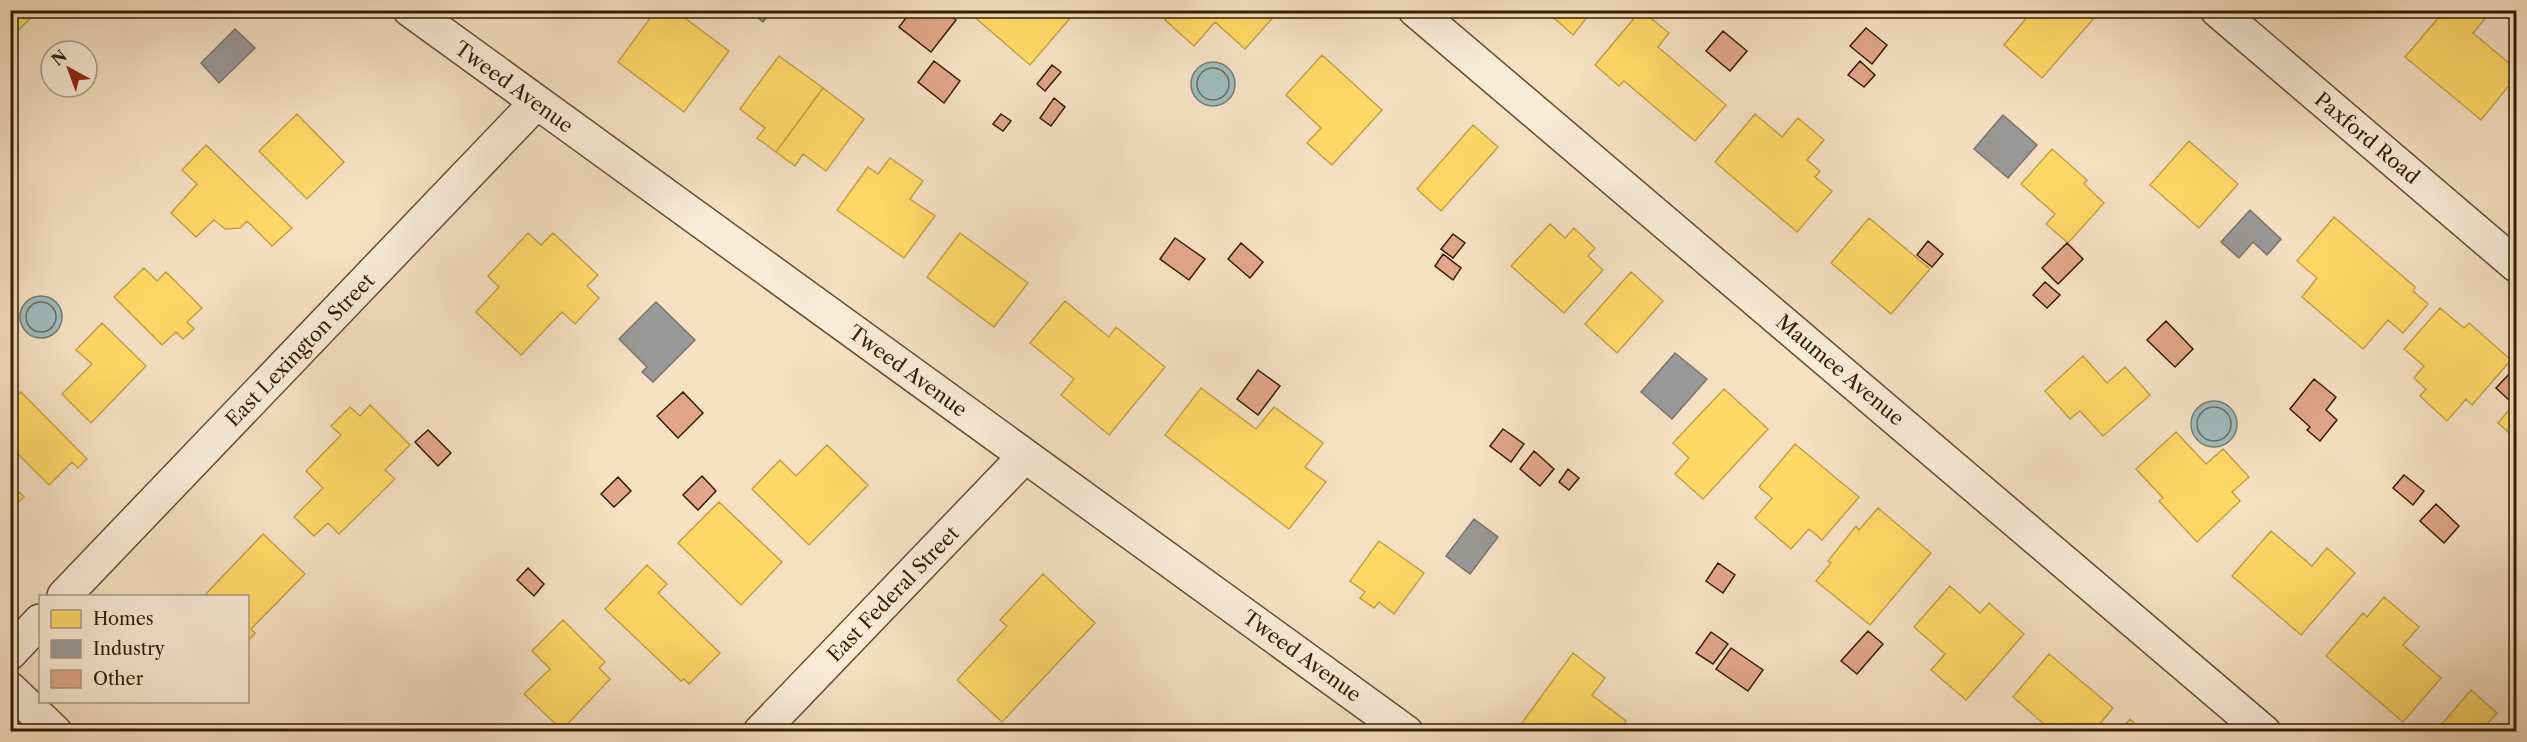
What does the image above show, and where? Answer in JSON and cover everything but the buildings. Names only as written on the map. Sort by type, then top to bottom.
[{"type":"street","name":"Tweed Avenue","points":[[410,10],[1406,732]]},
{"type":"street","name":"Maumee Avenue","points":[[1415,10],[2264,732]]},
{"type":"street","name":"Paxford Road","points":[[2217,10],[2517,265]]},
{"type":"street","name":"East Lexington Street","points":[[66,595],[536,103]]},
{"type":"street","name":"East Federal Street","points":[[760,732],[1025,456]]},
{"type":"street","points":[[10,653],[39,622]]},
{"type":"street","points":[[10,689],[55,732]]},
{"type":"water","points":[[1213,62],[1228,69],[1235,84],[1228,99],[1213,106],[1198,99],[1191,84],[1198,69]]},
{"type":"water","points":[[41,296],[49,297],[56,302],[61,309],[61,325],[56,332],[49,337],[41,338],[33,337],[26,332],[21,325],[20,317],[21,309],[26,302],[33,297]]},
{"type":"water","points":[[2214,401],[2230,408],[2237,424],[2230,440],[2214,447],[2198,440],[2191,424],[2198,408]]}]
